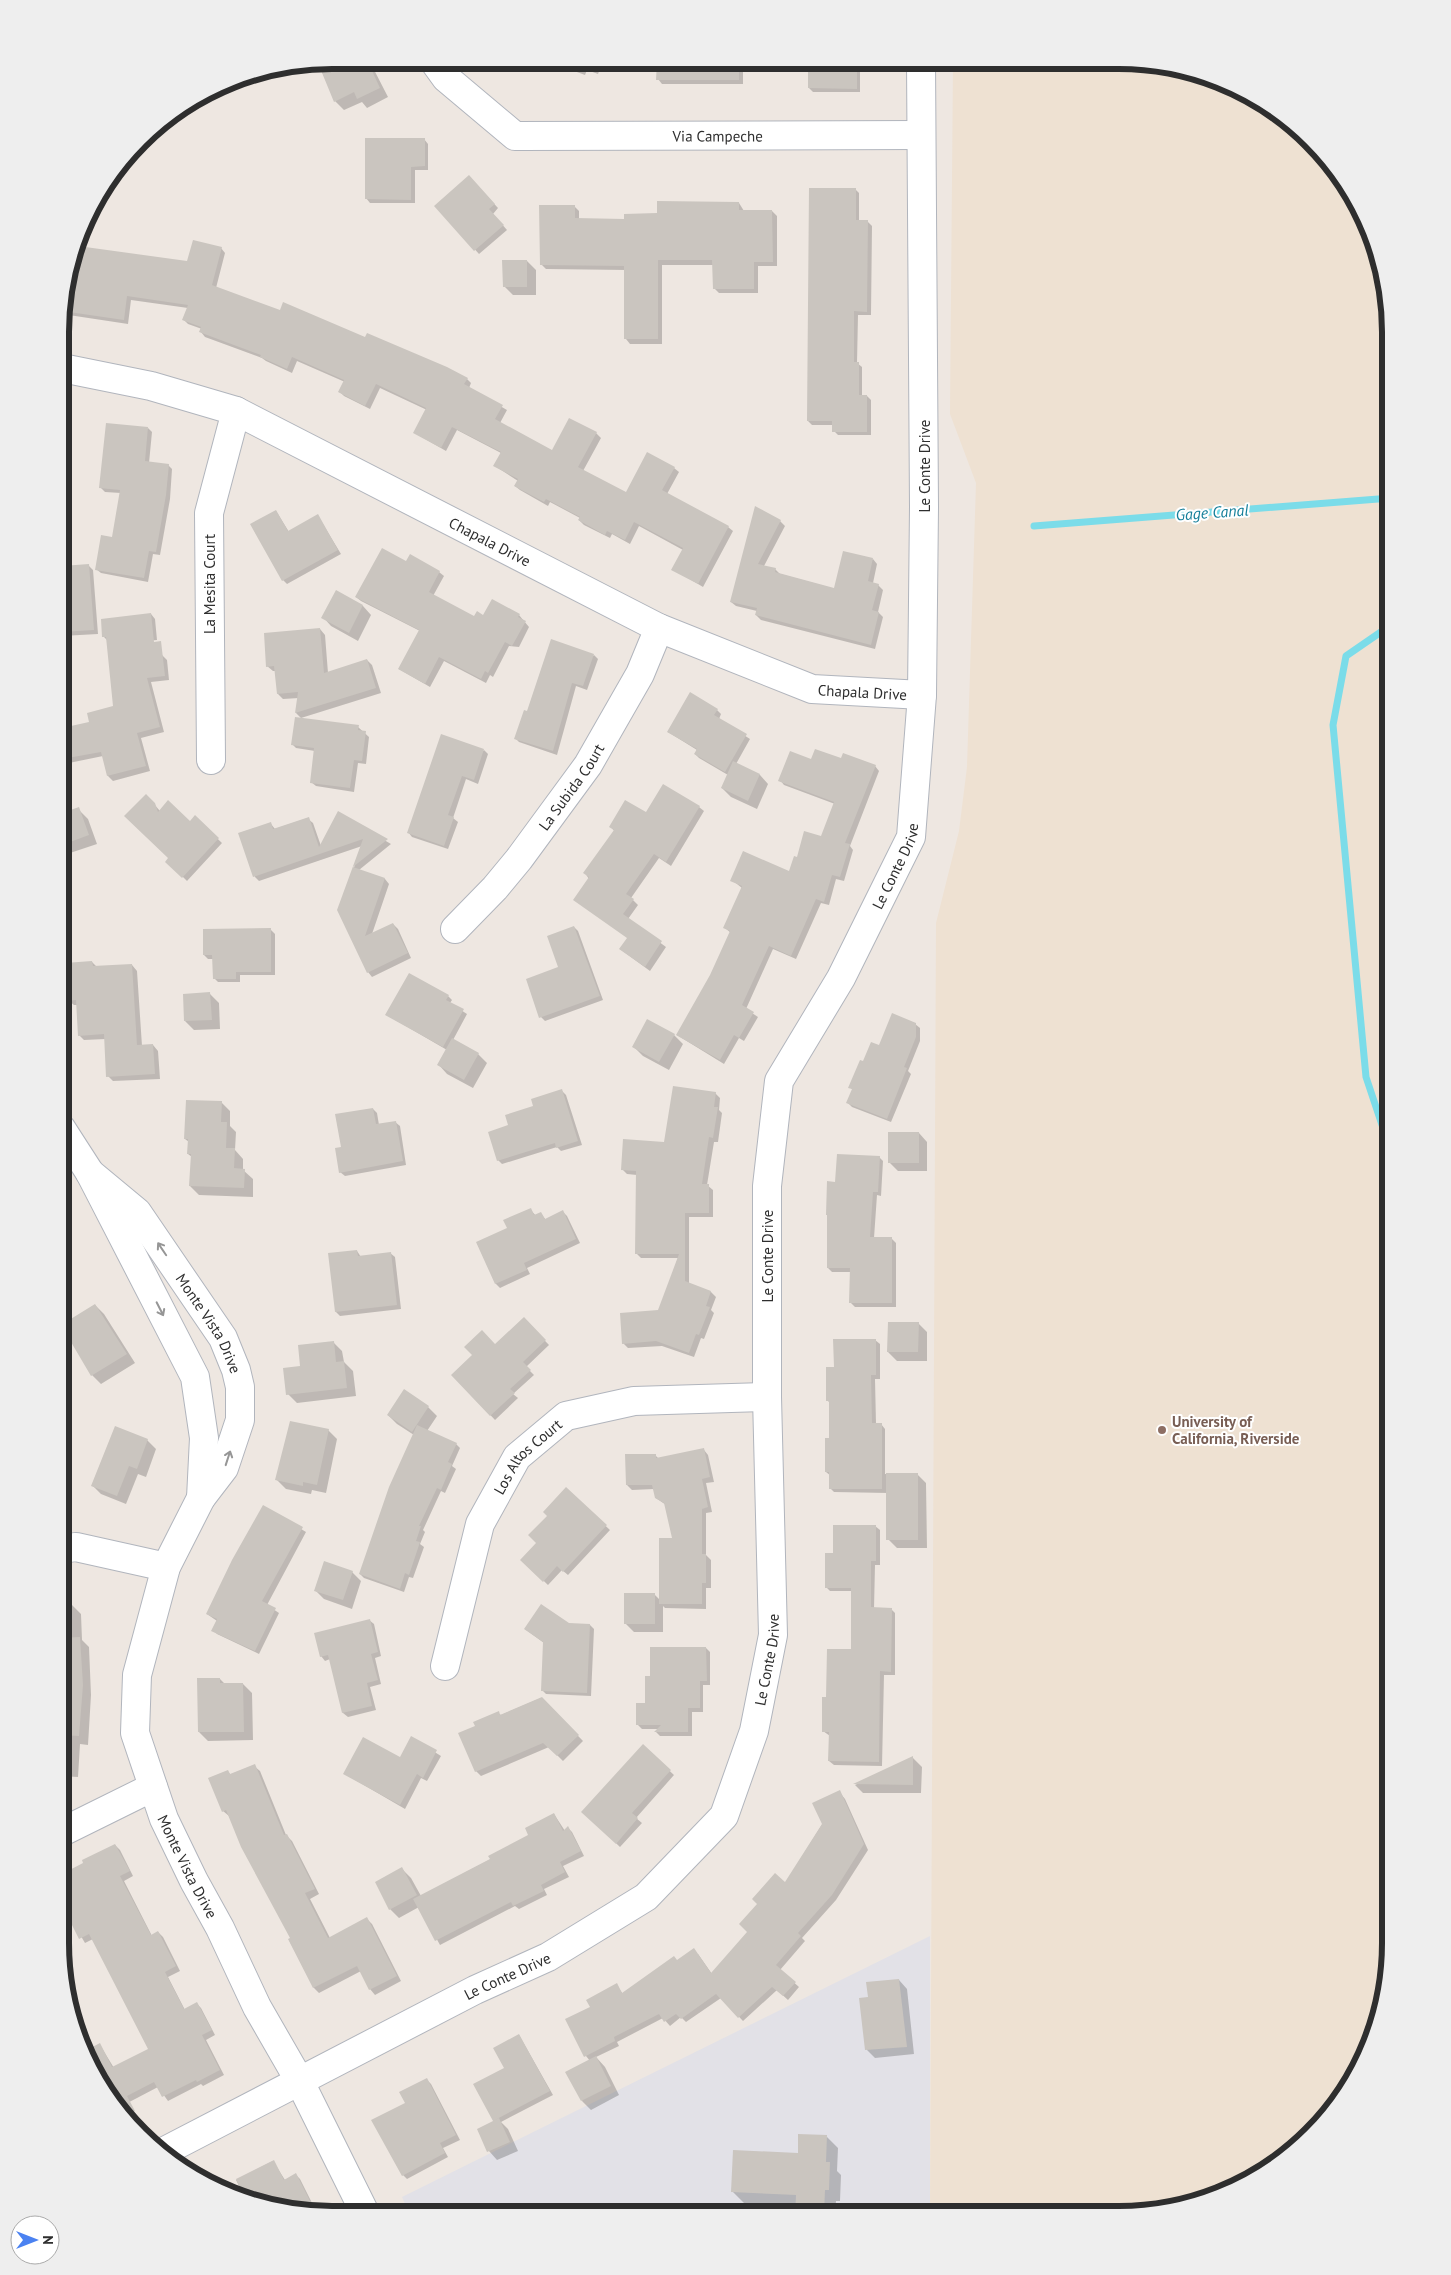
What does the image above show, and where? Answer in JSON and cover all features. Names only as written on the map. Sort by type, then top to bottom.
[{"type":"street","name":"Via Campeche","points":[[440,69],[446,78],[515,136],[921,135]]},
{"type":"street","name":"Le Conte Drive","points":[[168,2149],[475,1990],[548,1957],[646,1897],[724,1816],[754,1731],[773,1635],[767,1397],[766,1186],[778,1081],[841,978],[911,837],[922,695],[924,507],[921,69]]},
{"type":"street","name":"Chapala Drive","points":[[69,369],[151,386],[236,411],[659,628],[812,690],[922,695]]},
{"type":"street","name":"La Mesita Court","points":[[211,760],[209,513],[236,411]]},
{"type":"street","name":"La Subida Court","points":[[455,929],[495,888],[513,866],[588,765],[640,674],[659,628]]},
{"type":"street","name":"Monte Vista Drive","points":[[69,1140],[90,1173],[195,1377],[204,1438],[201,1498]]},
{"type":"street","name":"Monte Vista Drive","points":[[90,1173],[137,1212],[223,1338],[236,1370],[240,1387],[240,1420],[224,1468],[201,1498],[166,1567],[137,1674],[135,1733],[164,1819],[194,1881],[220,1928],[257,2007],[299,2080],[362,2206]]},
{"type":"street","name":"Los Altos Court","points":[[445,1666],[480,1524],[517,1456],[566,1416],[634,1401],[767,1397]]},
{"type":"street","points":[[69,1548],[76,1547],[166,1567]]},
{"type":"street","points":[[69,1829],[153,1787]]},
{"type":"shaded area","name":"University of California, Riverside","points":[[953,69],[1137,69],[1171,74],[1204,83],[1251,104],[1293,134],[1328,172],[1355,215],[1373,263],[1382,314],[1382,1961],[1373,2012],[1355,2060],[1328,2103],[1293,2141],[1251,2171],[1220,2186],[1188,2197],[1137,2206],[930,2206],[936,923],[959,831],[967,767],[976,483],[950,414]]},
{"type":"shaded area","points":[[930,1936],[930,2206],[406,2206],[402,2197]]},
{"type":"building","points":[[320,69],[371,69],[380,88],[357,99],[354,92],[334,102]]},
{"type":"building","points":[[657,69],[739,69],[739,80],[656,80]]},
{"type":"building","points":[[808,69],[857,69],[857,89],[808,88]]},
{"type":"building","points":[[365,138],[425,138],[425,166],[411,167],[411,200],[365,199]]},
{"type":"building","points":[[469,175],[495,204],[489,209],[504,225],[474,251],[434,206]]},
{"type":"building","points":[[809,188],[856,188],[856,220],[868,220],[867,312],[854,311],[854,362],[859,362],[859,395],[867,395],[867,432],[832,432],[832,421],[807,421]]},
{"type":"building","points":[[657,201],[739,202],[739,210],[772,210],[773,262],[754,262],[754,289],[713,289],[712,260],[658,260],[658,339],[624,339],[624,266],[540,265],[539,205],[575,205],[575,218],[624,219],[624,214],[657,213]]},
{"type":"building","points":[[193,240],[222,247],[212,285],[280,310],[283,302],[365,337],[367,333],[447,367],[468,378],[464,384],[503,405],[495,419],[552,450],[569,418],[597,432],[578,467],[626,492],[647,452],[675,467],[662,490],[729,526],[698,584],[671,570],[683,548],[634,522],[625,540],[607,531],[605,535],[578,520],[580,517],[546,499],[544,502],[514,486],[518,479],[493,466],[501,452],[452,427],[441,448],[413,433],[426,408],[376,384],[365,406],[338,392],[344,380],[292,357],[287,369],[260,357],[261,355],[199,332],[201,327],[182,320],[188,305],[127,296],[124,320],[69,312],[74,280],[83,247],[187,261]]},
{"type":"building","points":[[502,260],[527,260],[527,287],[503,287]]},
{"type":"building","points":[[106,423],[148,427],[145,461],[169,464],[166,495],[156,552],[149,551],[144,578],[95,570],[101,535],[112,537],[120,490],[99,488]]},
{"type":"building","points":[[755,506],[781,520],[758,564],[776,568],[775,572],[834,588],[843,551],[873,558],[868,581],[879,584],[872,610],[879,612],[871,645],[755,615],[757,608],[730,602]]},
{"type":"building","points":[[276,510],[288,531],[318,514],[338,550],[282,581],[250,524]]},
{"type":"building","points":[[382,548],[406,561],[410,554],[440,571],[429,592],[474,616],[477,611],[483,615],[492,599],[520,614],[518,617],[526,621],[512,646],[505,642],[488,673],[485,671],[481,679],[439,657],[425,684],[398,669],[419,630],[355,597]]},
{"type":"building","points":[[89,564],[94,630],[69,632],[69,565]]},
{"type":"building","points":[[336,590],[363,605],[349,633],[321,618]]},
{"type":"building","points":[[151,613],[154,642],[161,641],[165,676],[147,678],[160,727],[137,733],[146,766],[107,776],[101,752],[69,758],[69,726],[89,722],[87,713],[113,706],[106,637],[102,637],[101,619]]},
{"type":"building","points":[[320,628],[324,673],[367,659],[376,688],[295,713],[298,692],[277,694],[274,666],[266,667],[264,633]]},
{"type":"building","points":[[551,639],[594,654],[583,686],[572,683],[553,751],[514,739],[524,710],[527,711]]},
{"type":"building","points":[[690,692],[718,709],[714,715],[747,734],[725,772],[694,754],[697,749],[667,732]]},
{"type":"building","points":[[295,717],[359,725],[358,730],[366,731],[362,761],[354,760],[350,788],[310,783],[314,748],[291,745]]},
{"type":"building","points":[[441,734],[484,749],[474,780],[462,776],[448,815],[454,817],[444,846],[407,833]]},
{"type":"building","points":[[815,749],[841,758],[843,753],[876,765],[845,843],[850,844],[840,877],[832,875],[824,902],[816,899],[791,956],[769,946],[742,1005],[754,1012],[739,1038],[734,1035],[720,1060],[676,1035],[710,975],[730,931],[723,928],[742,886],[730,881],[743,851],[789,871],[794,856],[797,857],[804,831],[821,836],[834,802],[778,781],[790,751],[811,759]]},
{"type":"building","points":[[733,761],[760,774],[748,801],[721,788]]},
{"type":"building","points":[[663,784],[700,806],[666,862],[654,854],[626,894],[634,899],[623,914],[662,941],[645,967],[619,949],[627,938],[573,900],[589,877],[583,873],[614,830],[609,827],[625,800],[646,812]]},
{"type":"building","points":[[146,794],[155,803],[158,812],[168,800],[190,821],[195,815],[219,838],[182,878],[165,862],[168,858],[124,816]]},
{"type":"building","points":[[79,807],[89,835],[69,842],[69,811]]},
{"type":"building","points":[[338,811],[388,839],[353,867],[385,878],[365,936],[393,923],[408,953],[367,973],[337,910],[363,839],[253,877],[238,833],[271,822],[273,829],[309,817],[319,847]]},
{"type":"building","points":[[574,926],[600,996],[539,1018],[526,979],[558,967],[547,936]]},
{"type":"building","points":[[271,928],[271,972],[236,972],[236,979],[213,979],[212,955],[203,955],[203,929]]},
{"type":"building","points":[[92,961],[93,966],[132,964],[137,1045],[153,1044],[155,1074],[106,1077],[104,1034],[78,1036],[76,1000],[69,1001],[69,963]]},
{"type":"building","points":[[409,973],[449,995],[446,1000],[464,1009],[443,1047],[385,1015]]},
{"type":"building","points":[[210,992],[212,1020],[184,1021],[183,994]]},
{"type":"building","points":[[892,1013],[916,1023],[916,1037],[904,1067],[907,1068],[887,1119],[846,1103],[852,1089],[848,1088],[860,1060],[863,1061],[871,1042],[879,1045]]},
{"type":"building","points":[[647,1019],[675,1034],[659,1062],[632,1047]]},
{"type":"building","points":[[452,1038],[479,1053],[464,1080],[437,1065]]},
{"type":"building","points":[[673,1086],[716,1092],[714,1107],[718,1107],[713,1138],[709,1137],[702,1184],[709,1184],[709,1213],[685,1213],[685,1281],[711,1291],[706,1306],[710,1307],[699,1335],[696,1334],[689,1353],[656,1341],[622,1344],[620,1313],[658,1310],[679,1254],[635,1254],[636,1171],[621,1170],[623,1139],[664,1142]]},
{"type":"building","points":[[562,1089],[578,1141],[556,1148],[555,1143],[497,1161],[488,1132],[508,1125],[505,1115],[533,1106],[531,1099]]},
{"type":"building","points":[[186,1100],[222,1101],[221,1122],[227,1122],[226,1148],[235,1148],[234,1168],[245,1169],[244,1188],[189,1186],[191,1154],[187,1154],[188,1139],[184,1139]]},
{"type":"building","points":[[373,1108],[376,1124],[396,1121],[403,1161],[339,1173],[335,1148],[341,1147],[335,1114]]},
{"type":"building","points":[[888,1132],[919,1132],[919,1163],[888,1163]]},
{"type":"building","points":[[837,1154],[880,1156],[878,1192],[873,1192],[870,1237],[892,1237],[892,1303],[849,1303],[850,1268],[827,1268],[827,1181],[835,1182]]},
{"type":"building","points":[[531,1208],[534,1215],[541,1212],[545,1219],[563,1210],[576,1239],[524,1263],[527,1270],[495,1284],[476,1242],[507,1228],[503,1220]]},
{"type":"building","points":[[357,1250],[358,1256],[391,1252],[397,1305],[335,1312],[328,1253]]},
{"type":"building","points":[[95,1304],[127,1354],[91,1376],[69,1339],[69,1320]]},
{"type":"building","points":[[524,1317],[546,1340],[523,1362],[531,1370],[510,1389],[515,1393],[490,1416],[451,1375],[472,1355],[464,1347],[482,1330],[495,1344]]},
{"type":"building","points":[[888,1322],[919,1322],[918,1352],[887,1352]]},
{"type":"building","points":[[833,1339],[876,1339],[876,1375],[871,1375],[872,1423],[882,1423],[882,1489],[829,1489],[829,1472],[825,1472],[825,1438],[829,1438],[829,1401],[826,1401],[826,1367],[834,1367]]},
{"type":"building","points":[[334,1341],[336,1362],[344,1361],[347,1388],[286,1395],[283,1368],[300,1366],[298,1345]]},
{"type":"building","points":[[404,1389],[429,1406],[412,1432],[387,1415]]},
{"type":"building","points":[[290,1421],[329,1429],[317,1485],[303,1482],[303,1486],[275,1480]]},
{"type":"building","points":[[417,1425],[457,1443],[448,1462],[452,1464],[441,1490],[437,1488],[419,1526],[421,1526],[416,1541],[420,1542],[409,1575],[405,1573],[400,1589],[359,1574],[389,1487]]},
{"type":"building","points":[[115,1426],[148,1439],[137,1469],[129,1466],[117,1496],[91,1486]]},
{"type":"building","points":[[704,1448],[710,1477],[702,1479],[708,1507],[702,1509],[702,1554],[706,1554],[706,1583],[702,1583],[702,1604],[659,1604],[659,1538],[672,1538],[664,1503],[655,1498],[652,1485],[626,1485],[625,1454],[656,1454],[656,1458]]},
{"type":"building","points":[[886,1473],[918,1473],[918,1540],[886,1540]]},
{"type":"building","points":[[566,1487],[607,1525],[563,1572],[557,1566],[543,1582],[520,1560],[536,1543],[528,1535],[547,1516],[543,1512]]},
{"type":"building","points":[[263,1505],[303,1527],[262,1601],[276,1608],[255,1651],[211,1631],[217,1619],[206,1614],[232,1560]]},
{"type":"building","points":[[833,1525],[876,1525],[876,1561],[871,1561],[871,1607],[892,1608],[891,1672],[880,1671],[879,1762],[828,1761],[829,1732],[822,1732],[822,1697],[826,1697],[827,1649],[851,1649],[851,1588],[825,1588],[825,1553],[833,1553]]},
{"type":"building","points":[[324,1561],[353,1571],[343,1600],[314,1591]]},
{"type":"building","points":[[624,1593],[655,1593],[655,1624],[624,1624]]},
{"type":"building","points":[[541,1604],[569,1623],[590,1624],[587,1693],[541,1691],[543,1642],[524,1629]]},
{"type":"building","points":[[370,1619],[378,1652],[371,1654],[378,1680],[367,1683],[372,1706],[342,1713],[328,1655],[320,1657],[314,1633]]},
{"type":"building","points":[[80,1637],[83,1685],[79,1736],[69,1735],[69,1638]]},
{"type":"building","points":[[650,1647],[706,1647],[707,1681],[700,1681],[700,1708],[688,1708],[688,1732],[654,1732],[661,1725],[636,1725],[636,1703],[645,1703],[645,1676],[650,1676]]},
{"type":"building","points":[[197,1678],[220,1678],[220,1683],[243,1683],[244,1732],[198,1732]]},
{"type":"building","points":[[542,1697],[579,1735],[557,1756],[543,1743],[475,1772],[458,1733],[475,1726],[473,1722],[499,1711],[500,1715]]},
{"type":"building","points":[[411,1736],[437,1750],[423,1778],[417,1774],[400,1805],[343,1774],[363,1737],[400,1757]]},
{"type":"building","points":[[643,1744],[671,1770],[632,1813],[638,1818],[616,1844],[581,1812]]},
{"type":"building","points":[[913,1756],[913,1785],[853,1784]]},
{"type":"building","points":[[255,1764],[284,1835],[287,1834],[315,1889],[305,1893],[328,1938],[367,1917],[397,1976],[369,1990],[357,1966],[313,1988],[288,1939],[290,1938],[241,1847],[226,1810],[222,1812],[208,1778],[228,1770],[230,1774]]},
{"type":"building","points":[[840,1790],[864,1844],[832,1895],[798,1933],[801,1936],[776,1965],[796,1982],[783,1996],[772,1987],[738,2018],[716,1994],[681,2019],[676,2014],[664,2022],[659,2014],[614,2037],[615,2041],[584,2057],[565,2019],[590,2007],[586,2000],[617,1983],[622,1993],[674,1956],[677,1960],[694,1948],[711,1973],[747,1932],[739,1924],[757,1904],[752,1899],[775,1873],[785,1882],[822,1824],[812,1803]]},
{"type":"building","points":[[554,1813],[563,1831],[568,1826],[581,1851],[560,1862],[565,1872],[541,1885],[544,1891],[513,1906],[511,1902],[435,1941],[413,1899],[490,1859],[488,1856],[528,1835],[525,1828]]},
{"type":"building","points":[[115,1844],[130,1871],[120,1876],[151,1935],[158,1931],[176,1966],[165,1972],[184,2009],[197,2002],[212,2030],[202,2035],[220,2070],[162,2097],[154,2082],[127,2096],[135,2111],[131,2113],[104,2075],[91,2048],[100,2043],[112,2067],[148,2049],[89,1934],[79,1939],[69,1919],[69,1870],[83,1863],[82,1860]]},
{"type":"building","points":[[402,1867],[417,1895],[389,1910],[375,1882]]},
{"type":"building","points":[[899,1979],[907,2047],[865,2050],[859,1998],[868,1997],[866,1982]]},
{"type":"building","points":[[519,2034],[550,2091],[493,2121],[473,2084],[504,2068],[493,2048]]},
{"type":"building","points":[[596,2056],[611,2086],[581,2101],[565,2072]]},
{"type":"building","points":[[427,2078],[456,2135],[440,2143],[445,2153],[402,2176],[371,2120],[405,2103],[399,2092]]},
{"type":"building","points":[[499,2118],[510,2142],[487,2152],[477,2129]]},
{"type":"building","points":[[798,2134],[827,2135],[826,2162],[830,2162],[829,2190],[825,2190],[824,2206],[795,2206],[796,2195],[731,2192],[733,2150],[798,2153]]},
{"type":"building","points":[[274,2160],[284,2180],[296,2173],[312,2206],[280,2201],[247,2192],[241,2190],[236,2179]]},
{"type":"waterway","name":"Gage Canal","points":[[1034,526],[1382,499]]},
{"type":"waterway","points":[[1382,631],[1346,656],[1333,725],[1366,1077],[1382,1125]]},
{"type":"place","name":"University of California, Riverside","points":[[1162,1430]]}]
